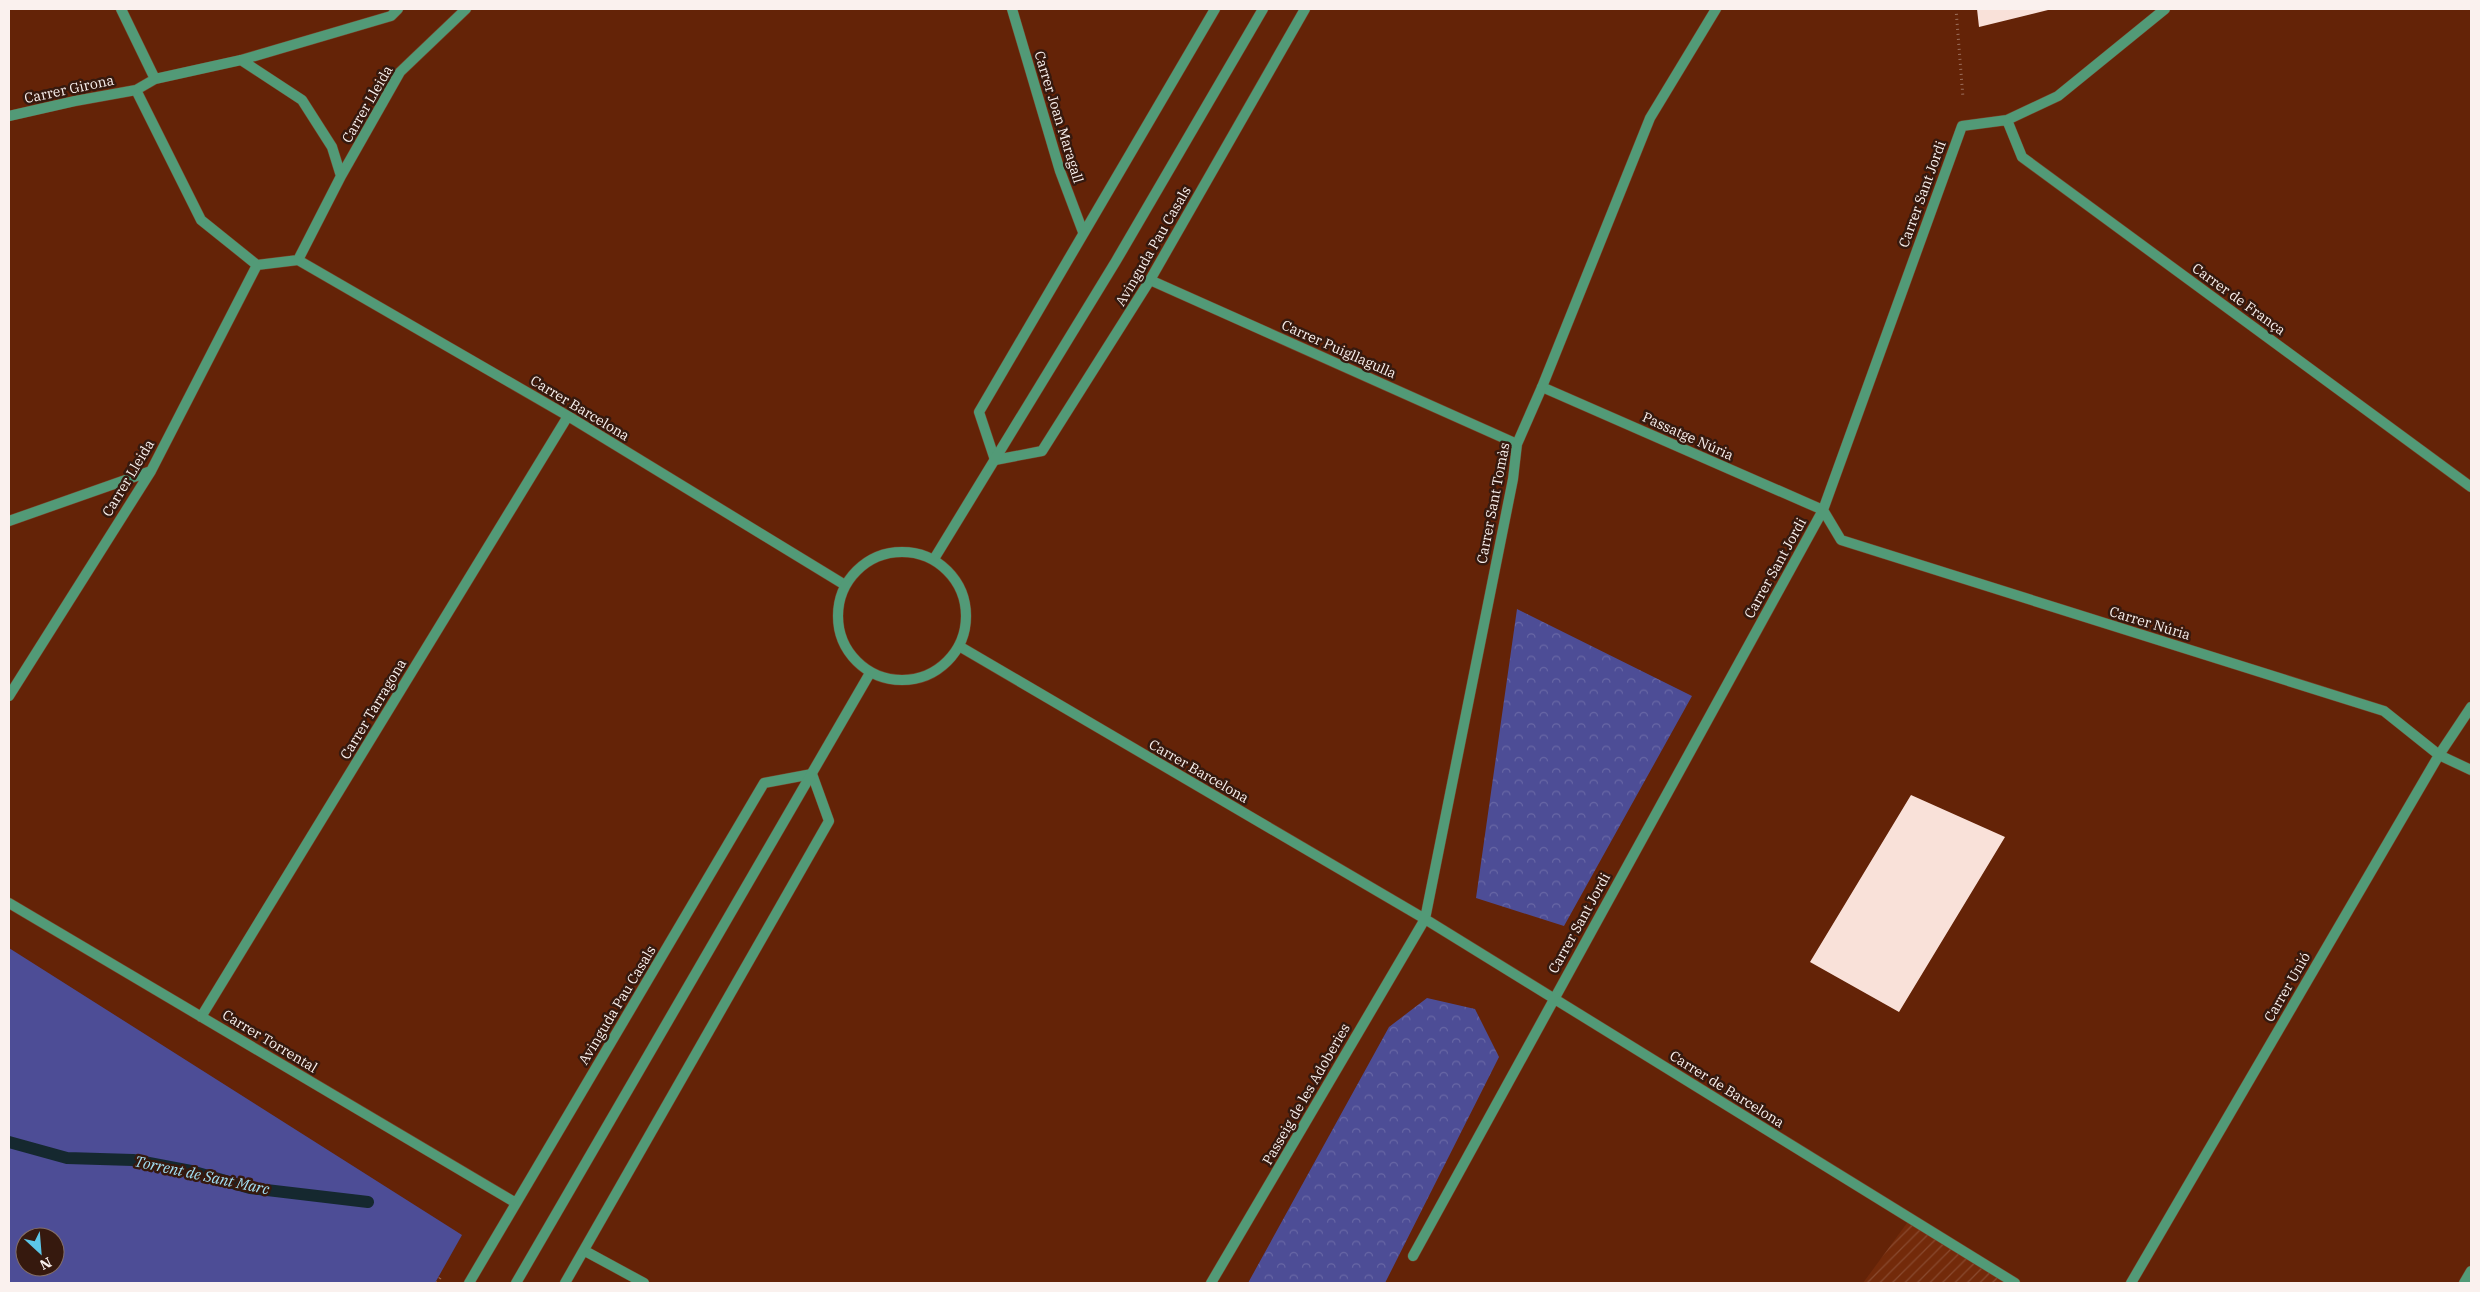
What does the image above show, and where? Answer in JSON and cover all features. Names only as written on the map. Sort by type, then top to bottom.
[{"type":"street","points":[[121,9],[155,79]]},
{"type":"street","points":[[298,260],[257,265],[201,220],[136,90],[155,79],[241,60],[391,16],[398,9]]},
{"type":"street","name":"Carrer Lleida","points":[[298,260],[341,176],[400,72],[466,9]]},
{"type":"street","name":"Carrer Joan Maragall","points":[[1012,9],[1060,171],[1082,232]]},
{"type":"street","points":[[995,460],[979,412],[1082,232],[1215,9]]},
{"type":"street","name":"Avinguda Pau Casals","points":[[934,559],[1116,261],[1263,9]]},
{"type":"street","name":"Avinguda Pau Casals","points":[[995,460],[1042,451],[1150,280],[1305,9]]},
{"type":"street","name":"Carrer Sant Tomàs","points":[[1424,919],[1513,479],[1517,444],[1542,387],[1650,118],[1716,9]]},
{"type":"street","points":[[1962,126],[2007,120],[2058,96],[2165,9]]},
{"type":"street","name":"Carrer Lleida","points":[[241,60],[302,100],[332,147],[341,176]]},
{"type":"street","name":"Carrer Girona","points":[[9,116],[136,90]]},
{"type":"street","name":"Carrer de França","points":[[2007,120],[2022,157],[2471,487]]},
{"type":"street","name":"Carrer Sant Jordi","points":[[1553,997],[1823,510],[1962,126]]},
{"type":"street","name":"Carrer Barcelona","points":[[298,260],[568,416],[845,585]]},
{"type":"street","name":"Carrer Lleida","points":[[9,696],[151,470],[257,265]]},
{"type":"street","name":"Carrer Puigllagulla","points":[[1150,280],[1517,444]]},
{"type":"street","name":"Passatge Núria","points":[[1542,387],[1823,510]]},
{"type":"street","name":"Carrer Tarragona","points":[[201,1017],[568,416]]},
{"type":"street","points":[[9,521],[151,470]]},
{"type":"street","name":"Carrer Núria","points":[[1823,510],[1841,540],[2384,711],[2438,755],[2471,770]]},
{"type":"street","points":[[901,551],[934,559],[957,582],[967,614],[959,646],[936,671],[904,681],[870,673],[846,650],[841,634],[837,618],[845,585],[868,560],[901,551]]},
{"type":"street","name":"Carrer Barcelona","points":[[959,646],[1424,919]]},
{"type":"street","points":[[516,1283],[870,673]]},
{"type":"street","name":"Carrer Unió","points":[[2131,1283],[2438,755],[2471,707]]},
{"type":"street","points":[[565,1283],[829,821],[812,774]]},
{"type":"street","name":"Avinguda Pau Casals","points":[[469,1283],[764,783],[812,774]]},
{"type":"street","name":"Carrer Torrental","points":[[9,903],[516,1203]]},
{"type":"street","name":"Carrer de Barcelona","points":[[1424,919],[2015,1283]]},
{"type":"street","name":"Passeig de les Adoberies","points":[[1211,1283],[1424,919]]},
{"type":"street","points":[[1413,1256],[1553,997]]},
{"type":"street","points":[[584,1251],[644,1283]]},
{"type":"street","points":[[2464,1283],[2471,1271]]},
{"type":"path","points":[[1956,9],[1963,99],[1962,126]]},
{"type":"shaded area","points":[[1910,1219],[2005,1283],[1863,1283]]},
{"type":"green space","points":[[1517,609],[1692,696],[1564,926],[1476,898]]},
{"type":"green space","points":[[9,948],[462,1235],[435,1283],[9,1283]]},
{"type":"green space","points":[[1427,998],[1475,1009],[1499,1057],[1385,1283],[1248,1283],[1389,1027]]},
{"type":"building","points":[[1977,9],[2052,9],[1979,27]]},
{"type":"building","points":[[1911,795],[2005,837],[1899,1012],[1810,962]]},
{"type":"waterway","name":"Torrent de Sant Marc","points":[[9,1142],[67,1158],[133,1160],[191,1171],[250,1188],[368,1202]]}]
